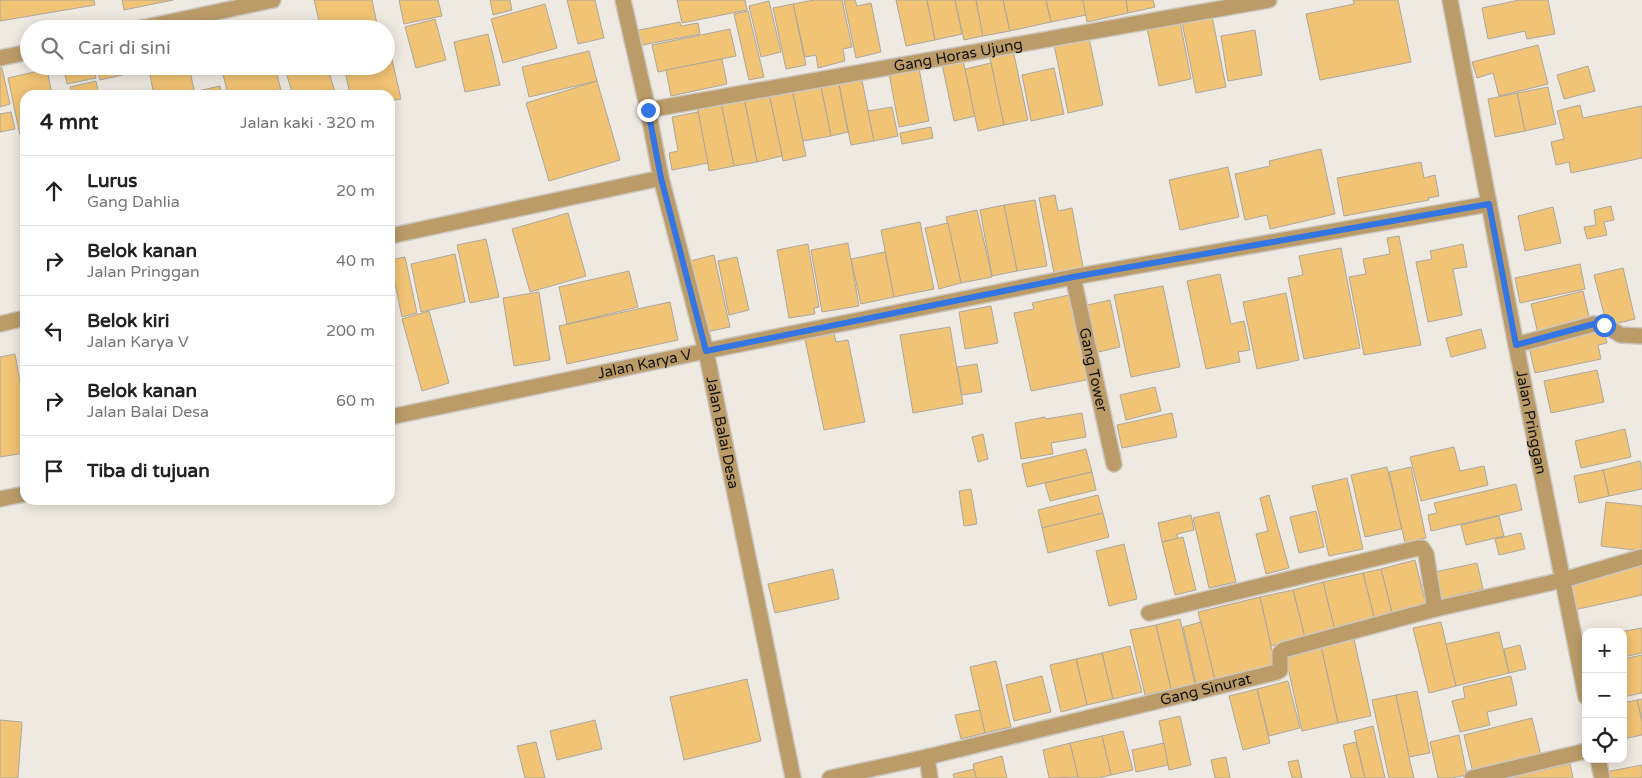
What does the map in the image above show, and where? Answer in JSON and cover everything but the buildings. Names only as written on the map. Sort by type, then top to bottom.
[{"type":"street","points":[[179,20],[273,0]]},
{"type":"street","name":"Jalan Balai Desa","points":[[623,0],[661,178],[706,351],[793,778]]},
{"type":"street","name":"Gang Horas Ujung","points":[[648,110],[1268,0]]},
{"type":"street","name":"Jalan Pringgan","points":[[1450,0],[1582,676]]},
{"type":"street","points":[[0,58],[20,54]]},
{"type":"street","points":[[395,235],[661,178]]},
{"type":"street","name":"Jalan Karya V","points":[[395,416],[1073,277],[1489,204]]},
{"type":"street","name":"Gang Tower","points":[[1073,277],[1114,464]]},
{"type":"street","points":[[0,324],[20,319]]},
{"type":"street","points":[[1516,345],[1594,324],[1604,325],[1621,335],[1642,336]]},
{"type":"street","points":[[0,499],[20,495]]},
{"type":"street","points":[[1149,613],[1418,548],[1422,548],[1426,554],[1435,609]]},
{"type":"street","name":"Gang Sinurat","points":[[830,778],[927,757],[1277,672],[1280,670],[1280,653],[1283,650],[1435,609],[1563,580],[1642,557]]},
{"type":"street","points":[[1472,778],[1582,752]]},
{"type":"street","points":[[927,757],[930,778]]},
{"type":"street","points":[[1599,763],[1602,778]]},
{"type":"route","points":[[648,110],[661,178],[706,351],[1073,277],[1489,204],[1516,345],[1594,324],[1604,325]]}]
